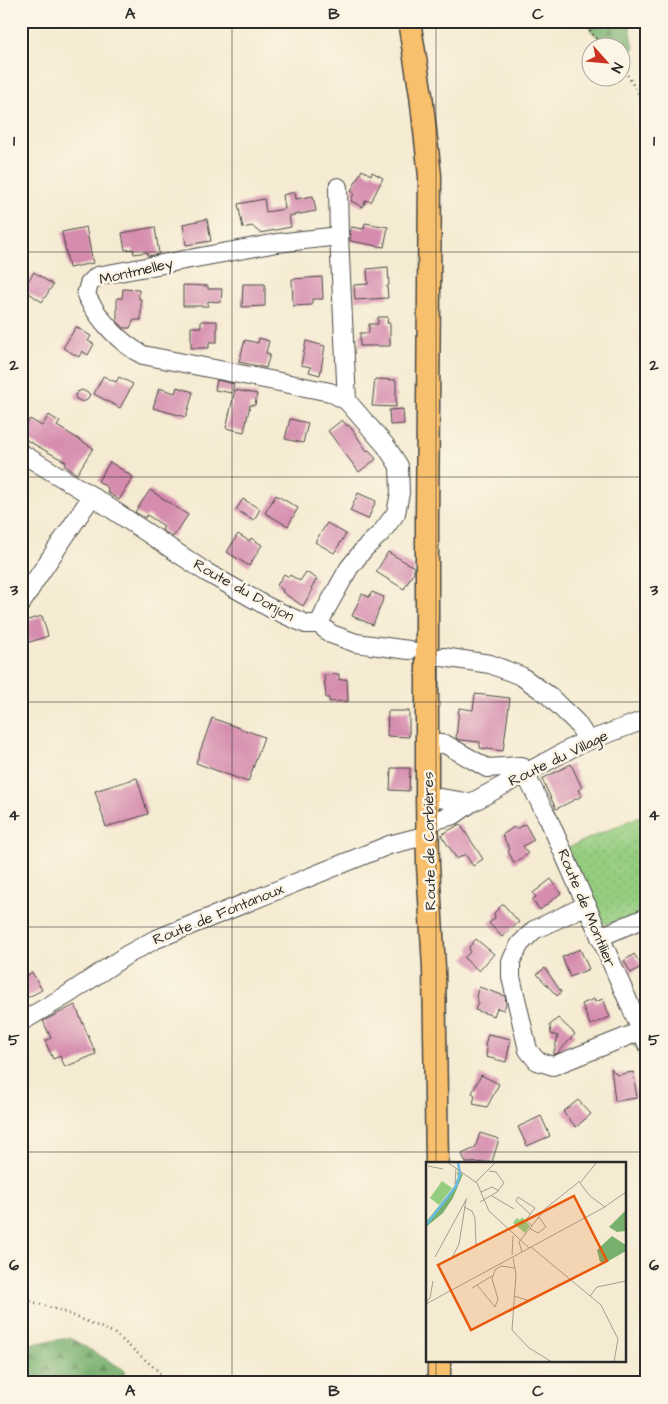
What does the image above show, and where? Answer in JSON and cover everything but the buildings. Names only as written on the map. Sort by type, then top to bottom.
[{"type":"main road","name":"Route de Corbières","points":[[409,21],[421,95],[430,176],[427,796],[434,968],[437,1162]]},
{"type":"main road","points":[[438,1362],[439,1383]]},
{"type":"street","points":[[338,187],[347,401]]},
{"type":"street","name":"Montmelley","points":[[319,624],[349,568],[364,549],[381,533],[396,513],[400,493],[399,466],[386,446],[347,401],[330,392],[142,355],[130,348],[94,310],[86,295],[89,284],[98,276],[277,243],[339,236]]},
{"type":"street","name":"Route du Donjon","points":[[21,453],[92,496],[206,572],[262,604],[306,624],[319,624],[331,634],[356,643],[409,650]]},
{"type":"street","points":[[21,604],[28,584],[92,496]]},
{"type":"street","points":[[443,657],[482,662],[511,671],[530,681],[554,702],[571,730],[583,742]]},
{"type":"street","name":"Route du Village","points":[[428,829],[461,812],[471,802],[583,742],[647,719]]},
{"type":"street","points":[[427,744],[445,744],[488,768],[521,766],[525,774]]},
{"type":"street","name":"Route de Montilier","points":[[525,774],[550,820],[644,1038]]},
{"type":"street","points":[[427,796],[471,802]]},
{"type":"street","name":"Route de Fontanoux","points":[[21,1022],[125,956],[154,940],[389,845],[420,837],[428,829]]},
{"type":"street","points":[[587,905],[534,930],[520,944],[512,961],[511,977],[528,1050],[537,1061],[553,1066],[644,1038]]},
{"type":"street","points":[[600,936],[647,917]]},
{"type":"path","points":[[586,21],[591,32],[597,38]]},
{"type":"path","points":[[630,79],[647,109]]},
{"type":"path","points":[[21,1298],[68,1313],[114,1333],[157,1370],[168,1383]]},
{"type":"green space","points":[[587,21],[629,21],[634,48],[630,52],[630,38],[598,38],[592,32]]},
{"type":"green space","points":[[647,813],[647,912],[616,925],[603,923],[567,848]]},
{"type":"green space","points":[[627,1040],[640,1043],[647,1053],[647,1089],[638,1049],[631,1044],[620,1044]]},
{"type":"green space","points":[[70,1338],[123,1369],[128,1383],[21,1383],[21,1345]]}]
